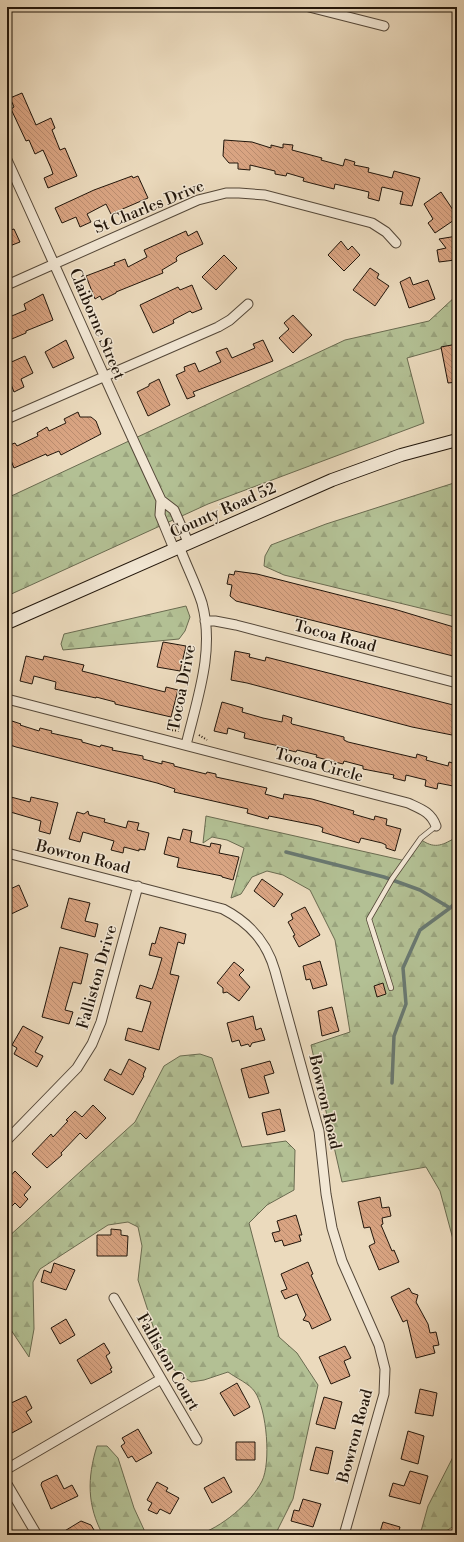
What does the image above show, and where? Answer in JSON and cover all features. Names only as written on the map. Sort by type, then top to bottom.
[{"type":"main road","name":"County Road 52","points":[[7,623],[180,546],[359,469],[401,455],[457,440]]},
{"type":"street","points":[[309,7],[384,26]]},
{"type":"street","name":"Claiborne Street","points":[[7,160],[55,264],[103,377],[161,500],[174,510],[180,546]]},
{"type":"street","name":"St Charles Drive","points":[[7,285],[198,200],[226,193],[265,195],[345,215],[379,227],[396,243]]},
{"type":"street","points":[[7,419],[218,327],[230,320],[248,304]]},
{"type":"street","name":"Claiborne Street","points":[[161,500],[160,515],[180,546]]},
{"type":"street","name":"Tocoa Drive","points":[[180,546],[200,597],[205,621],[207,645],[204,671],[186,745]]},
{"type":"street","name":"Tocoa Road","points":[[205,621],[215,621],[236,625],[457,683]]},
{"type":"street","points":[[7,699],[186,745]]},
{"type":"street","name":"Tocoa Circle","points":[[186,745],[408,803],[427,812],[431,816],[436,826]]},
{"type":"street","name":"Bowron Road","points":[[7,853],[212,905],[245,922],[261,939],[272,960],[319,1131],[328,1211],[333,1234],[342,1261],[379,1345],[385,1368],[384,1394],[344,1535]]},
{"type":"street","name":"Falliston Drive","points":[[7,1140],[77,1068],[92,1044],[101,1022],[138,886]]},
{"type":"street","name":"Falliston Court","points":[[114,1298],[197,1440]]},
{"type":"street","points":[[7,1469],[161,1379]]},
{"type":"street","points":[[7,1484],[37,1535]]},
{"type":"lane","points":[[391,988],[369,919],[392,879],[421,838],[436,826]]},
{"type":"green space","points":[[457,295],[457,344],[407,358],[424,423],[208,504],[7,596],[7,498],[345,340],[429,321]]},
{"type":"green space","points":[[457,482],[457,617],[284,575],[264,566],[265,556],[271,545],[326,524]]},
{"type":"green space","points":[[186,606],[190,617],[185,631],[179,639],[63,650],[61,644],[64,634]]},
{"type":"green space","points":[[206,816],[406,861],[420,839],[434,845],[446,843],[455,838],[457,829],[457,1254],[440,1191],[426,1167],[342,1182],[311,1045],[350,1032],[335,940],[310,890],[283,875],[267,871],[252,877],[241,894],[231,898],[244,848],[227,840],[212,837],[203,843]]},
{"type":"green space","points":[[200,1054],[212,1058],[242,1147],[286,1141],[295,1150],[294,1190],[267,1205],[249,1223],[279,1337],[297,1353],[318,1385],[293,1499],[275,1535],[197,1535],[216,1527],[234,1514],[251,1498],[262,1481],[265,1473],[267,1450],[265,1423],[259,1400],[253,1389],[228,1372],[204,1380],[191,1382],[165,1363],[138,1280],[142,1246],[138,1227],[128,1222],[108,1225],[40,1269],[33,1282],[34,1329],[29,1357],[7,1324],[7,1238],[135,1122],[164,1066],[180,1056]]},
{"type":"green space","points":[[457,1440],[457,1524],[440,1535],[420,1535],[428,1506],[454,1455]]},
{"type":"green space","points":[[97,1446],[107,1446],[118,1458],[134,1508],[146,1534],[150,1535],[103,1535],[94,1513],[90,1492],[91,1469]]},
{"type":"building","points":[[22,93],[36,125],[51,118],[55,128],[52,130],[60,150],[65,148],[77,176],[48,188],[44,178],[53,174],[43,150],[35,154],[29,140],[26,141],[11,109],[14,107],[10,98]]},
{"type":"building","points":[[224,140],[252,142],[271,148],[271,145],[283,148],[283,144],[293,145],[292,150],[322,158],[321,160],[343,166],[345,159],[355,162],[354,165],[369,168],[368,172],[392,178],[394,171],[420,178],[412,206],[400,204],[403,192],[382,187],[379,201],[368,198],[369,192],[335,184],[334,189],[303,181],[304,178],[287,173],[286,176],[275,174],[275,171],[250,165],[250,170],[238,169],[238,163],[229,163],[223,156]]},
{"type":"building","points":[[132,176],[133,178],[138,176],[148,198],[111,214],[106,204],[87,214],[91,222],[80,227],[76,217],[62,223],[55,208],[94,190]]},
{"type":"building","points":[[441,192],[457,218],[435,233],[428,223],[433,219],[424,204]]},
{"type":"building","points":[[14,229],[20,242],[7,247],[7,231]]},
{"type":"building","points":[[186,231],[188,236],[197,231],[203,244],[179,255],[176,258],[177,261],[162,270],[163,273],[116,292],[102,300],[100,296],[95,299],[86,276],[115,265],[114,263],[125,259],[128,267],[147,257],[144,250]]},
{"type":"building","points":[[457,236],[457,263],[455,260],[439,262],[437,250],[446,248],[439,239]]},
{"type":"building","points":[[341,241],[348,250],[352,246],[360,255],[344,271],[328,255]]},
{"type":"building","points":[[224,255],[237,268],[216,290],[202,277]]},
{"type":"building","points":[[370,268],[379,274],[377,278],[389,286],[375,306],[353,290]]},
{"type":"building","points":[[410,277],[413,285],[428,280],[435,299],[409,308],[400,282]]},
{"type":"building","points":[[192,285],[202,309],[192,313],[190,311],[173,320],[174,323],[153,333],[140,305],[178,287],[180,290]]},
{"type":"building","points":[[43,294],[53,320],[26,331],[26,333],[7,341],[7,318],[26,310],[24,304]]},
{"type":"building","points":[[293,315],[312,335],[293,353],[279,338],[289,329],[284,323]]},
{"type":"building","points":[[66,340],[74,358],[53,368],[45,352]]},
{"type":"building","points":[[263,340],[273,361],[193,392],[195,396],[187,399],[176,375],[185,371],[184,367],[195,363],[199,372],[221,362],[216,352],[227,348],[232,358],[255,348],[253,344]]},
{"type":"building","points":[[457,344],[457,382],[448,383],[441,347]]},
{"type":"building","points":[[25,356],[33,373],[21,379],[24,387],[14,392],[7,374],[7,364]]},
{"type":"building","points":[[159,379],[170,405],[148,416],[137,392]]},
{"type":"building","points":[[78,412],[80,417],[91,417],[96,421],[101,434],[61,455],[59,451],[47,456],[46,454],[14,468],[7,451],[7,446],[15,443],[17,446],[38,436],[37,433],[47,427],[49,431],[66,423],[64,419]]},
{"type":"building","points":[[235,571],[257,574],[394,609],[457,628],[457,657],[236,601],[230,596],[232,585],[227,584],[229,574],[234,575]]},
{"type":"building","points":[[163,642],[186,646],[180,671],[157,667]]},
{"type":"building","points":[[235,651],[250,654],[249,657],[265,661],[266,657],[457,706],[457,736],[412,727],[231,680]]},
{"type":"building","points":[[26,656],[43,660],[44,656],[84,665],[82,671],[165,692],[166,687],[178,690],[171,717],[115,704],[115,702],[96,697],[55,689],[56,682],[34,676],[32,684],[20,681]]},
{"type":"building","points":[[222,702],[243,708],[242,712],[263,718],[282,722],[283,715],[292,718],[292,724],[344,737],[344,740],[348,742],[416,758],[417,754],[427,757],[426,760],[448,766],[449,762],[457,764],[453,786],[438,783],[437,789],[425,786],[426,780],[406,775],[405,781],[393,778],[394,775],[363,769],[363,766],[344,761],[343,764],[316,757],[317,755],[297,750],[296,752],[288,750],[288,748],[244,738],[245,733],[228,728],[227,734],[214,731]]},
{"type":"building","points":[[9,720],[39,731],[40,728],[52,731],[51,733],[82,740],[82,742],[100,747],[101,745],[113,748],[112,750],[143,756],[143,759],[162,764],[162,761],[174,764],[174,766],[206,774],[207,772],[216,774],[216,777],[267,788],[265,794],[283,799],[284,794],[312,799],[354,811],[353,814],[374,820],[375,816],[387,819],[386,825],[401,829],[395,851],[386,848],[386,845],[382,843],[361,838],[359,843],[322,832],[323,828],[319,826],[269,816],[268,819],[247,813],[248,809],[174,792],[175,789],[157,783],[7,744]]},
{"type":"building","points":[[7,796],[30,802],[31,797],[58,803],[50,834],[39,831],[41,821],[7,811]]},
{"type":"building","points":[[88,811],[89,815],[105,819],[104,822],[126,828],[128,821],[139,823],[137,830],[149,833],[145,850],[139,849],[139,851],[124,847],[123,853],[111,850],[114,841],[83,832],[80,842],[69,839],[77,812],[84,814]]},
{"type":"building","points":[[183,829],[192,831],[190,842],[210,847],[211,843],[221,845],[219,853],[239,857],[233,880],[222,876],[177,867],[179,858],[164,854],[168,837],[180,840]]},
{"type":"building","points":[[262,879],[283,894],[274,907],[254,891]]},
{"type":"building","points":[[19,885],[28,906],[7,916],[7,896],[10,895],[8,890]]},
{"type":"building","points":[[69,898],[90,903],[85,921],[98,924],[95,937],[61,928]]},
{"type":"building","points":[[305,907],[320,935],[299,947],[288,922],[293,919],[291,914]]},
{"type":"building","points":[[160,927],[186,934],[184,944],[178,942],[170,974],[179,976],[159,1050],[125,1040],[128,1028],[142,1032],[151,1002],[136,998],[140,985],[152,989],[156,978],[162,958],[149,955],[152,943],[155,944]]},
{"type":"building","points":[[60,947],[88,954],[81,984],[73,982],[65,1010],[73,1012],[69,1024],[42,1017]]},
{"type":"building","points":[[320,961],[327,985],[313,989],[310,979],[306,980],[303,966]]},
{"type":"building","points":[[234,962],[244,970],[239,975],[250,987],[239,1001],[227,992],[223,993],[223,988],[217,983]]},
{"type":"building","points":[[383,983],[386,994],[377,997],[374,986]]},
{"type":"building","points":[[332,1007],[339,1031],[322,1036],[318,1011]]},
{"type":"building","points":[[253,1016],[256,1030],[261,1028],[265,1040],[252,1043],[250,1047],[248,1044],[241,1046],[239,1040],[232,1042],[227,1023]]},
{"type":"building","points":[[23,1026],[43,1037],[35,1052],[43,1056],[37,1067],[14,1054],[17,1048],[12,1045]]},
{"type":"building","points":[[129,1059],[146,1068],[143,1075],[144,1076],[133,1095],[104,1080],[110,1069],[121,1075]]},
{"type":"building","points":[[270,1061],[274,1073],[264,1076],[269,1093],[249,1098],[241,1069]]},
{"type":"building","points":[[93,1105],[106,1118],[86,1139],[80,1133],[61,1153],[62,1155],[47,1168],[32,1154],[51,1134],[53,1137],[75,1111],[82,1117]]},
{"type":"building","points":[[280,1109],[285,1131],[267,1135],[262,1113]]},
{"type":"building","points":[[15,1171],[31,1187],[24,1195],[28,1199],[20,1208],[15,1203],[7,1211],[7,1180]]},
{"type":"building","points":[[380,1197],[382,1208],[389,1207],[391,1216],[382,1218],[383,1224],[381,1225],[392,1251],[394,1250],[399,1262],[379,1270],[369,1246],[375,1243],[370,1227],[364,1228],[358,1202]]},
{"type":"building","points":[[296,1215],[302,1235],[299,1235],[301,1241],[284,1246],[282,1240],[275,1242],[272,1233],[280,1231],[277,1221]]},
{"type":"building","points":[[111,1229],[121,1230],[121,1235],[128,1236],[127,1256],[97,1256],[97,1235],[111,1235]]},
{"type":"building","points":[[308,1262],[313,1274],[311,1275],[331,1320],[312,1329],[309,1322],[303,1320],[306,1315],[297,1294],[285,1299],[281,1291],[287,1289],[281,1274]]},
{"type":"building","points":[[54,1263],[75,1270],[66,1290],[41,1282],[44,1270],[51,1273]]},
{"type":"building","points":[[409,1288],[412,1293],[418,1295],[416,1302],[428,1324],[430,1333],[436,1332],[439,1345],[433,1346],[435,1353],[416,1358],[407,1320],[403,1322],[391,1297]]},
{"type":"building","points":[[66,1319],[75,1335],[60,1344],[51,1328]]},
{"type":"building","points":[[104,1343],[110,1353],[106,1356],[112,1368],[110,1369],[112,1372],[91,1384],[77,1360]]},
{"type":"building","points":[[345,1346],[351,1358],[344,1361],[350,1376],[331,1384],[319,1357]]},
{"type":"building","points":[[237,1383],[250,1407],[234,1416],[220,1393]]},
{"type":"building","points":[[420,1389],[437,1393],[433,1416],[415,1413]]},
{"type":"building","points":[[26,1396],[32,1408],[26,1412],[32,1422],[10,1434],[7,1428],[7,1405]]},
{"type":"building","points":[[324,1397],[342,1402],[335,1429],[316,1424]]},
{"type":"building","points":[[138,1429],[152,1453],[136,1462],[132,1456],[128,1458],[121,1446],[125,1443],[122,1438]]},
{"type":"building","points":[[408,1431],[424,1436],[418,1464],[401,1459]]},
{"type":"building","points":[[236,1442],[255,1442],[255,1460],[236,1460]]},
{"type":"building","points":[[316,1447],[333,1451],[328,1474],[310,1470]]},
{"type":"building","points":[[410,1471],[428,1476],[420,1504],[389,1496],[393,1483],[404,1486]]},
{"type":"building","points":[[57,1475],[64,1489],[72,1485],[78,1496],[51,1509],[41,1485],[42,1482]]},
{"type":"building","points":[[224,1477],[232,1492],[212,1503],[204,1488]]},
{"type":"building","points":[[157,1482],[168,1488],[166,1491],[179,1498],[170,1514],[160,1509],[157,1514],[148,1510],[152,1503],[147,1500]]},
{"type":"building","points":[[303,1499],[321,1504],[313,1527],[291,1521],[294,1510],[299,1511]]},
{"type":"building","points":[[81,1521],[91,1525],[97,1535],[58,1535]]},
{"type":"building","points":[[383,1522],[400,1527],[398,1535],[379,1535]]},
{"type":"waterway","points":[[286,852],[384,877],[420,890],[450,908]]},
{"type":"waterway","points":[[392,1083],[394,1036],[406,1004],[403,968],[420,930],[457,901]]}]
